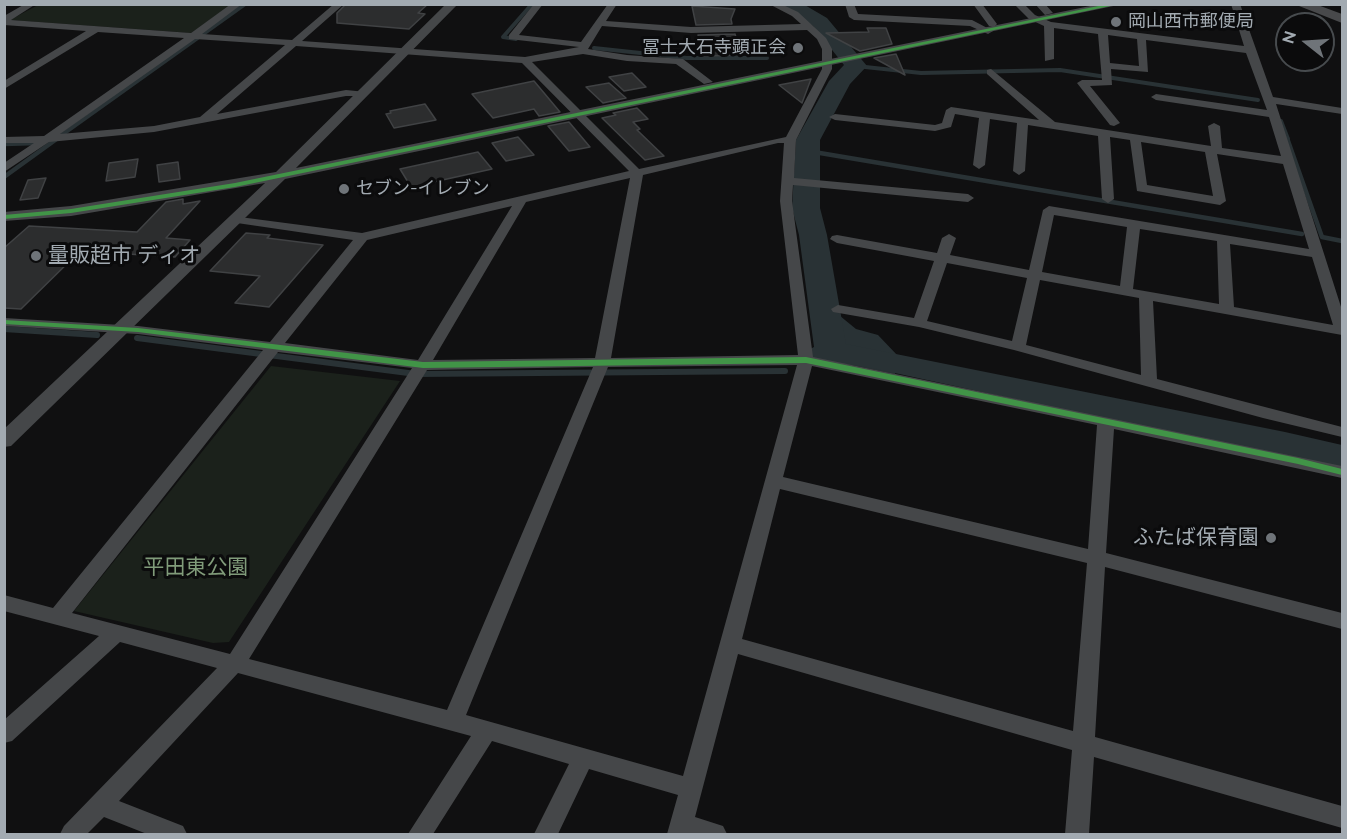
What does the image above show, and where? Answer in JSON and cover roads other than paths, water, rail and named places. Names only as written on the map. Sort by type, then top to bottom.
[{"type":"main road","points":[[1301,4],[1340,11]]},
{"type":"main road","points":[[1323,4],[1340,11]]},
{"type":"street","points":[[4,21],[32,4]]},
{"type":"street","points":[[4,170],[199,36],[238,4]]},
{"type":"street","points":[[203,120],[340,4]]},
{"type":"street","points":[[4,441],[237,219],[453,4]]},
{"type":"street","points":[[539,4],[513,37],[583,48],[627,58],[679,61],[708,82]]},
{"type":"street","points":[[4,21],[525,60],[583,48],[613,4]]},
{"type":"street","points":[[773,4],[795,14],[810,27],[835,59]]},
{"type":"street","points":[[849,4],[854,17],[972,23],[987,27]]},
{"type":"street","points":[[977,4],[987,27]]},
{"type":"street","points":[[1018,4],[1042,16],[1103,30],[1249,50]]},
{"type":"street","points":[[4,217],[71,211],[155,199],[1093,4]]},
{"type":"street","points":[[1042,16],[1118,4]]},
{"type":"street","points":[[837,239],[1342,331],[1337,300],[1317,254],[1274,114],[1249,50],[1235,4]]},
{"type":"street","points":[[1042,16],[1049,59]]},
{"type":"street","points":[[600,23],[691,30],[810,27]]},
{"type":"street","points":[[4,86],[96,29]]},
{"type":"street","points":[[1103,30],[1108,83],[1082,83],[1114,123]]},
{"type":"street","points":[[1106,73],[1144,70],[1141,35]]},
{"type":"street","points":[[577,111],[708,82],[835,59]]},
{"type":"street","points":[[715,834],[680,829],[806,360],[786,201],[792,181],[790,140],[827,69],[835,59]]},
{"type":"street","points":[[525,60],[637,173]]},
{"type":"street","points":[[991,72],[1052,125]]},
{"type":"street","points":[[4,140],[50,140],[154,129],[346,93],[362,94]]},
{"type":"street","points":[[1155,97],[1274,114]]},
{"type":"street","points":[[1269,100],[1342,111]]},
{"type":"street","points":[[835,117],[934,128],[947,125],[951,110],[1288,161]]},
{"type":"street","points":[[979,165],[986,115]]},
{"type":"street","points":[[1019,171],[1023,121]]},
{"type":"street","points":[[1135,138],[1141,188],[1220,201],[1213,150],[1214,126]]},
{"type":"street","points":[[1104,133],[1108,198]]},
{"type":"street","points":[[237,219],[362,237],[778,140],[790,140]]},
{"type":"street","points":[[4,209],[154,192],[286,170]]},
{"type":"street","points":[[453,722],[600,369],[637,173]]},
{"type":"street","points":[[792,181],[968,198]]},
{"type":"street","points":[[72,834],[235,663],[419,371],[521,201]]},
{"type":"street","points":[[1018,347],[1049,210],[1317,254]]},
{"type":"street","points":[[1126,292],[1134,224]]},
{"type":"street","points":[[57,618],[362,237]]},
{"type":"street","points":[[918,323],[949,238]]},
{"type":"street","points":[[1223,239],[1227,310]]},
{"type":"street","points":[[1146,296],[1149,382]]},
{"type":"street","points":[[838,309],[918,323],[1018,347],[1342,432]]},
{"type":"street","points":[[4,322],[123,329],[269,353],[419,371],[600,369],[806,360],[1342,472]]},
{"type":"street","points":[[1077,834],[1106,422]]},
{"type":"street","points":[[774,481],[1097,558],[1342,621]]},
{"type":"street","points":[[4,603],[235,663],[690,788]]},
{"type":"street","points":[[4,734],[116,633]]},
{"type":"street","points":[[731,644],[1342,817]]},
{"type":"street","points":[[420,834],[486,731]]},
{"type":"street","points":[[546,834],[583,758]]},
{"type":"street","points":[[100,805],[175,834]]},
{"type":"waterway","points":[[56,139],[245,4]]},
{"type":"waterway","points":[[516,39],[503,37],[532,4]]},
{"type":"waterway","points":[[787,4],[820,22],[856,66],[840,81],[808,140],[806,208],[813,235],[827,334],[832,352]]},
{"type":"waterway","points":[[594,48],[687,58],[767,58]]},
{"type":"waterway","points":[[856,66],[921,73],[1060,70],[1258,100]]},
{"type":"waterway","points":[[1281,121],[1288,139]]},
{"type":"waterway","points":[[4,177],[58,138]]},
{"type":"waterway","points":[[1287,138],[1322,237],[1342,241]]},
{"type":"waterway","points":[[4,144],[37,143]]},
{"type":"waterway","points":[[808,151],[1302,234]]},
{"type":"waterway","points":[[4,329],[97,335]]},
{"type":"waterway","points":[[137,338],[416,374],[785,371]]},
{"type":"waterway","points":[[820,357],[832,352]]},
{"type":"waterway","points":[[832,352],[867,357],[1285,444],[1342,458]]},
{"type":"place","name":"岡山西市郵便局","points":[[1116,22]]},
{"type":"place","name":"冨士大石寺顕正会","points":[[798,48]]},
{"type":"place","name":"セブン-イレブン","points":[[344,189]]},
{"type":"place","name":"量販超市 ディオ","points":[[36,256]]},
{"type":"place","name":"ふたば保育園","points":[[1271,538]]},
{"type":"park label","name":"平田東公園","points":[[196,568]]}]
